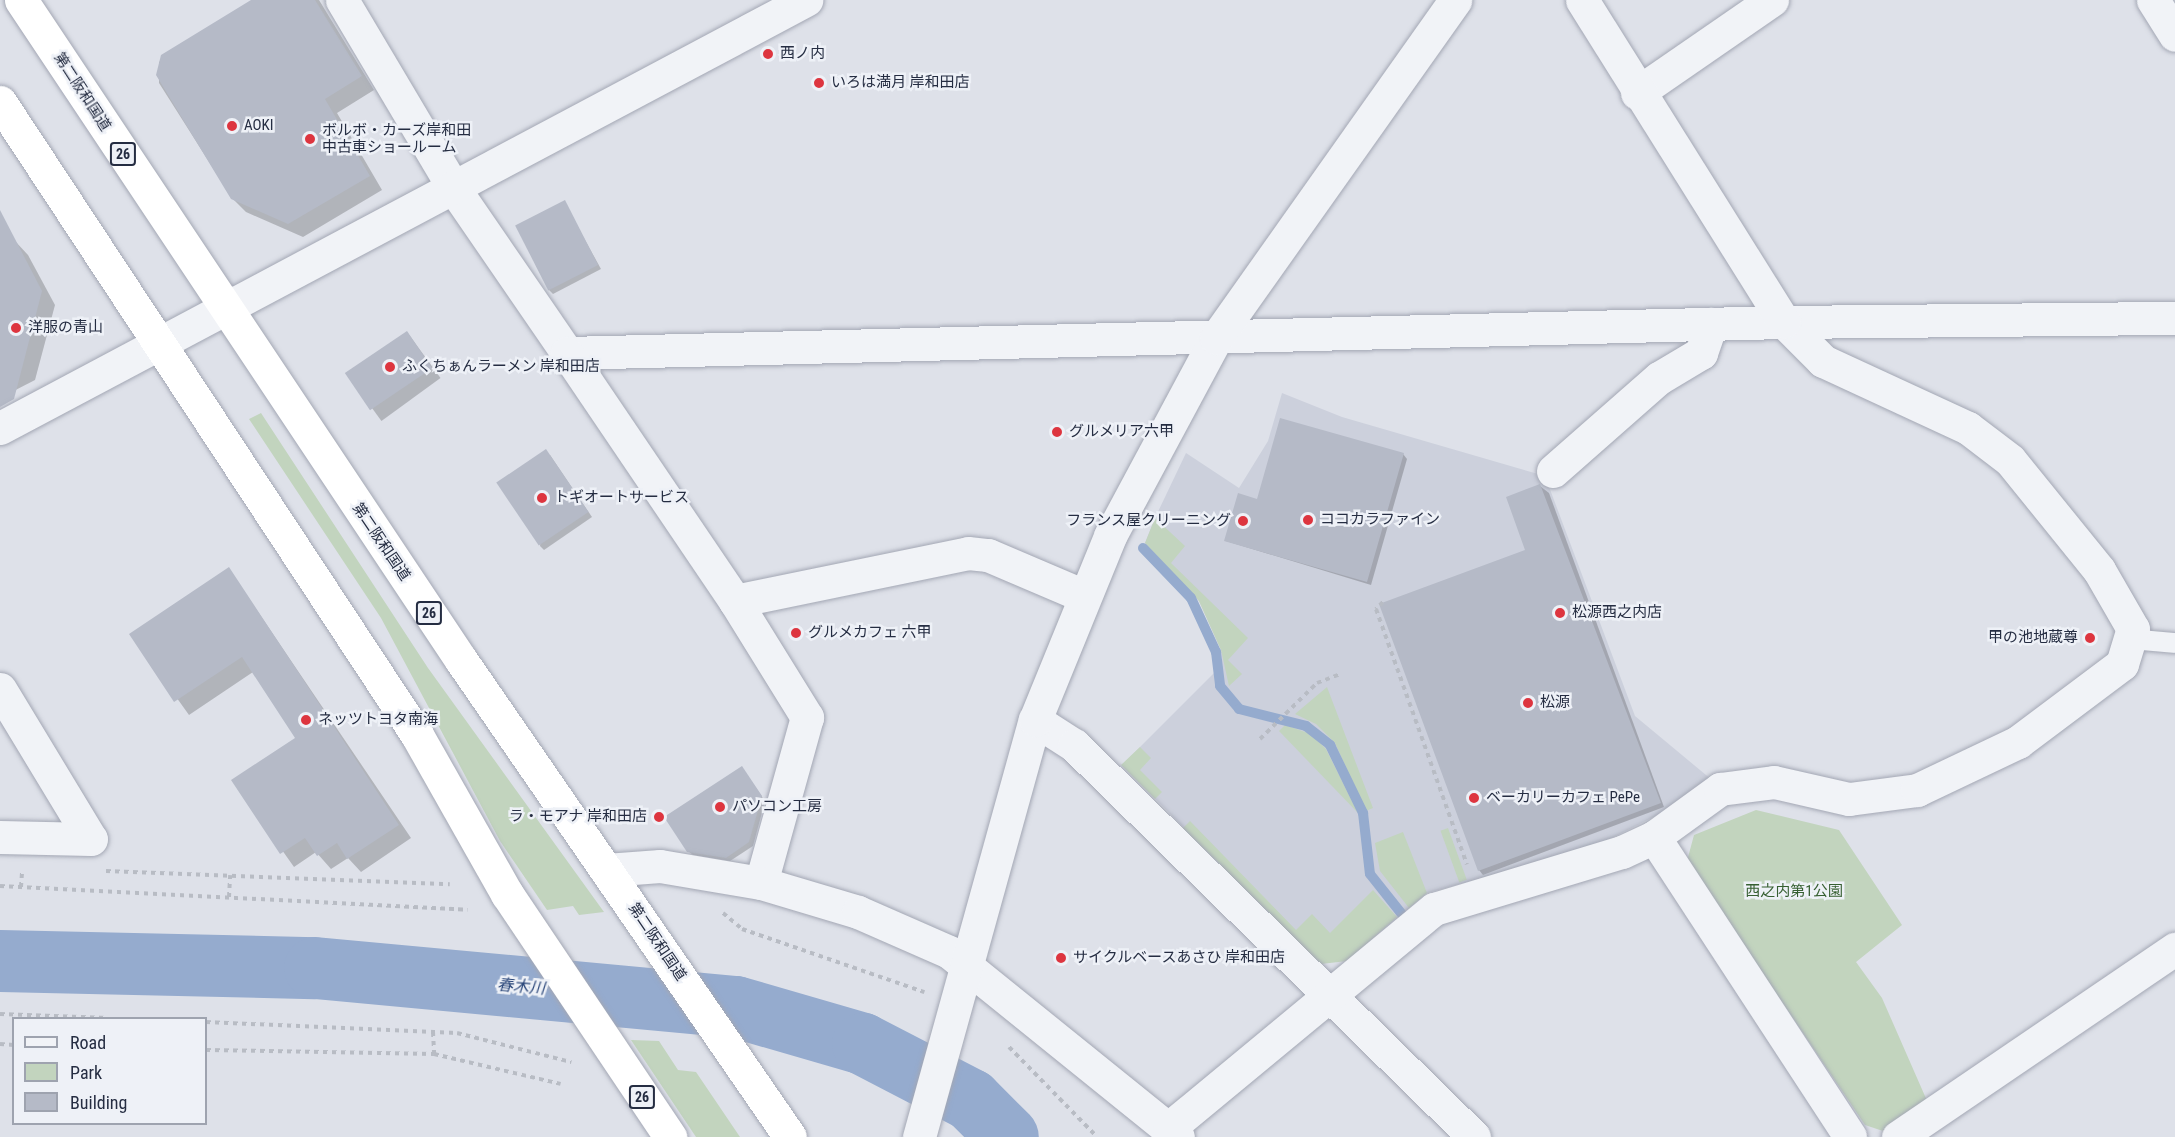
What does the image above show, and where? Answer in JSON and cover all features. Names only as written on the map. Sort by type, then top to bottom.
[{"type":"highway","name":"第二阪和国道","points":[[21,0],[224,309],[790,1137]]},
{"type":"highway","name":"26","points":[[0,102],[157,344],[417,735],[507,894],[670,1137]]},
{"type":"street","points":[[342,0],[453,187],[735,601],[807,717],[761,883]]},
{"type":"street","points":[[0,428],[806,0]]},
{"type":"street","points":[[919,1137],[945,1006],[968,965],[1035,720],[1082,595],[1138,477],[1216,338],[1455,0]]},
{"type":"street","points":[[606,870],[660,867],[761,883],[858,912],[968,965],[1174,1132],[1434,909],[1622,852],[1654,837],[1720,789],[1774,782],[1849,799],[1917,790],[1970,769],[2018,742],[2122,664],[2133,629],[2099,570],[2010,460],[1968,428],[1823,361],[1784,322],[1637,93],[1582,0]]},
{"type":"street","points":[[1637,93],[1772,0]]},
{"type":"street","points":[[2153,0],[2175,35]]},
{"type":"street","points":[[567,353],[1784,322],[2175,318]]},
{"type":"street","points":[[1553,471],[1659,378],[1701,353],[1711,324]]},
{"type":"street","points":[[735,601],[968,553],[988,555],[1082,595]]},
{"type":"street","points":[[0,689],[92,839],[6,852]]},
{"type":"street","points":[[1035,720],[1074,745],[1474,1137]]},
{"type":"street","points":[[1654,837],[1850,1137]]},
{"type":"street","points":[[1898,1137],[2175,949]]},
{"type":"lane","points":[[2130,639],[2175,643]]},
{"type":"path","points":[[1383,602],[1376,609],[1479,896]]},
{"type":"path","points":[[1260,740],[1317,683],[1341,674]]},
{"type":"path","points":[[6,852],[23,867],[33,868]]},
{"type":"path","points":[[21,887],[23,867]]},
{"type":"path","points":[[96,870],[450,884]]},
{"type":"path","points":[[229,897],[231,875]]},
{"type":"path","points":[[0,886],[467,910]]},
{"type":"path","points":[[718,908],[742,929],[945,1006]]},
{"type":"path","points":[[0,1014],[81,1017]]},
{"type":"path","points":[[207,1022],[433,1032],[571,1062]]},
{"type":"path","points":[[433,1032],[435,1054]]},
{"type":"path","points":[[999,1038],[1097,1137]]},
{"type":"path","points":[[207,1050],[435,1054],[561,1084]]},
{"type":"shaded area","points":[[1282,393],[1342,417],[1545,476],[1635,716],[1712,780],[1671,808],[1594,847],[1427,893],[1347,961],[1290,935],[1122,765],[1222,665],[1221,650],[1199,601],[1145,543],[1155,518],[1186,453],[1239,488],[1268,441]]},
{"type":"green space","points":[[261,413],[428,668],[604,912],[579,915],[573,906],[547,910],[500,841],[381,618],[249,419]]},
{"type":"green space","points":[[1155,518],[1185,546],[1171,563],[1248,638],[1228,660],[1242,674],[1229,686],[1221,650],[1199,601],[1145,543]]},
{"type":"green space","points":[[1327,687],[1373,808],[1366,811],[1335,743],[1316,724],[1295,714]]},
{"type":"green space","points":[[1285,725],[1311,734],[1326,749],[1358,813],[1279,731]]},
{"type":"green space","points":[[1140,747],[1151,758],[1140,770],[1162,792],[1155,799],[1121,765]]},
{"type":"green space","name":"西之内第1公園","points":[[1756,810],[1839,830],[1902,925],[1856,962],[1882,998],[1928,1103],[1886,1132],[1865,1125],[1687,861],[1694,835]]},
{"type":"green space","points":[[1190,821],[1296,930],[1312,914],[1330,933],[1373,890],[1397,917],[1347,961],[1321,964],[1183,828]]},
{"type":"green space","points":[[1448,828],[1467,880],[1459,882],[1440,831]]},
{"type":"green space","points":[[1403,832],[1427,893],[1409,908],[1380,871],[1375,843]]},
{"type":"green space","points":[[631,1040],[659,1041],[678,1070],[696,1072],[740,1137],[696,1137]]},
{"type":"building","name":"AOKI","points":[[251,0],[315,0],[362,76],[325,99],[370,176],[288,224],[231,199],[156,75],[161,55]]},
{"type":"building","points":[[565,200],[598,265],[548,290],[515,225]]},
{"type":"building","name":"洋服の青山","points":[[0,210],[42,291],[14,399],[0,407]]},
{"type":"building","points":[[407,331],[432,368],[370,410],[345,373]]},
{"type":"building","name":"ココカラファイン","points":[[1280,418],[1404,453],[1367,582],[1224,541],[1238,493],[1257,499]]},
{"type":"building","name":"トギオートサービス","points":[[546,449],[588,512],[539,546],[496,483]]},
{"type":"building","name":"松源","points":[[1540,484],[1661,803],[1478,871],[1379,604],[1525,550],[1506,497]]},
{"type":"building","name":"ネッツトヨタ南海","points":[[229,567],[399,825],[347,859],[337,843],[317,856],[305,838],[280,854],[231,780],[295,738],[242,657],[174,702],[129,634]]},
{"type":"building","name":"パソコン工房","points":[[742,766],[762,796],[749,842],[726,858],[687,852],[664,817]]},
{"type":"waterway","points":[[1143,548],[1191,598],[1216,652],[1220,686],[1239,709],[1306,726],[1330,745],[1363,813],[1370,874],[1401,913]]},
{"type":"waterway","name":"春木川","points":[[0,961],[315,968],[736,1007],[863,1044],[971,1100],[1008,1137]]},
{"type":"place","name":"西ノ内","points":[[768,54]]},
{"type":"place","name":"いろは満月 岸和田店","points":[[819,83]]},
{"type":"place","name":"AOKI","points":[[232,126]]},
{"type":"place","name":"ボルボ・カーズ岸和田 中古車ショールーム","points":[[310,139]]},
{"type":"place","name":"洋服の青山","points":[[16,328]]},
{"type":"place","name":"ふくちぁんラーメン 岸和田店","points":[[390,367]]},
{"type":"place","name":"グルメリア六甲","points":[[1057,432]]},
{"type":"place","name":"トギオートサービス","points":[[542,498]]},
{"type":"place","name":"ココカラファイン","points":[[1308,520]]},
{"type":"place","name":"フランス屋クリーニング","points":[[1243,521]]},
{"type":"place","name":"松源西之内店","points":[[1560,613]]},
{"type":"place","name":"グルメカフェ 六甲","points":[[796,633]]},
{"type":"place","name":"甲の池地蔵尊","points":[[2090,638]]},
{"type":"place","name":"松源","points":[[1528,703]]},
{"type":"place","name":"ネッツトヨタ南海","points":[[306,720]]},
{"type":"place","name":"ベーカリーカフェ PePe","points":[[1474,798]]},
{"type":"place","name":"パソコン工房","points":[[720,807]]},
{"type":"place","name":"ラ・モアナ 岸和田店","points":[[659,817]]},
{"type":"place","name":"サイクルベースあさひ 岸和田店","points":[[1061,958]]}]
